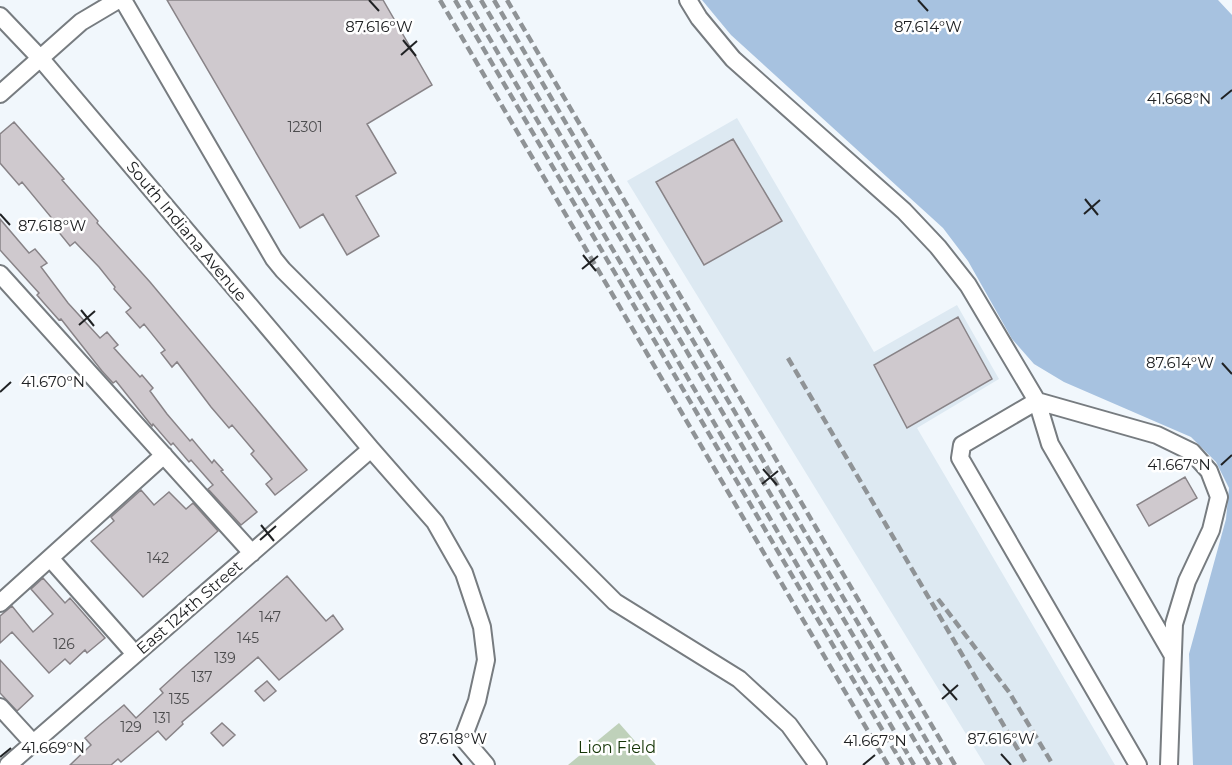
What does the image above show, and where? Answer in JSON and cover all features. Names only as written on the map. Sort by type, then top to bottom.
[{"type":"street","points":[[0,94],[81,22],[120,0],[274,259],[283,270],[615,602],[739,679],[789,725],[818,765]]},
{"type":"street","points":[[688,0],[699,18],[732,59],[904,211],[938,247],[968,285],[1037,401],[1050,444],[1173,655]]},
{"type":"street","name":"South Indiana Avenue","points":[[0,16],[41,59],[435,522],[464,573],[482,627],[486,660],[477,701],[463,738],[486,765]]},
{"type":"street","points":[[0,274],[252,553]]},
{"type":"street","points":[[1138,765],[960,458],[962,445],[1037,401],[1157,435],[1192,452],[1209,471],[1219,497],[1211,530],[1187,581],[1174,624],[1169,765]]},
{"type":"street","name":"East 124th Street","points":[[8,765],[371,449]]},
{"type":"street","points":[[0,603],[164,455]]},
{"type":"street","points":[[50,558],[135,654]]},
{"type":"street","points":[[0,707],[33,743]]},
{"type":"shaded area","points":[[737,118],[874,352],[957,305],[999,379],[917,428],[1115,765],[985,765],[627,181]]},
{"type":"green space","name":"Lion Field","points":[[619,723],[656,765],[568,765]]},
{"type":"water","points":[[702,0],[1218,0],[1232,15],[1232,765],[1193,765],[1189,654],[1226,519],[1229,488],[1216,462],[1191,437],[1064,382],[1034,364],[1012,339],[968,261],[943,228],[731,35]]},
{"type":"building","points":[[167,0],[383,0],[432,85],[367,124],[396,173],[356,196],[379,236],[347,255],[323,214],[300,228]]},
{"type":"building","points":[[14,122],[307,470],[275,495],[266,484],[272,479],[251,454],[254,451],[232,425],[229,428],[177,362],[172,367],[161,353],[165,350],[144,324],[140,328],[126,312],[131,308],[99,267],[75,242],[70,246],[57,230],[60,228],[22,182],[19,185],[0,163],[0,134]]},
{"type":"building","points":[[733,139],[782,221],[704,265],[656,182]]},
{"type":"building","points":[[0,219],[29,253],[35,249],[47,263],[41,267],[68,303],[100,338],[107,332],[118,345],[114,348],[153,388],[150,391],[167,414],[212,463],[214,460],[257,512],[241,525],[208,489],[213,485],[191,460],[189,462],[173,443],[171,445],[153,424],[152,426],[116,381],[113,383],[102,371],[61,319],[59,320],[43,302],[37,295],[39,293],[0,250]]},
{"type":"building","points":[[958,317],[992,379],[907,428],[874,365]]},
{"type":"building","points":[[1185,477],[1197,498],[1149,526],[1137,505]]},
{"type":"building","points":[[141,490],[154,505],[169,492],[186,509],[193,503],[218,531],[143,597],[91,541],[114,521],[111,517]]},
{"type":"building","points":[[287,576],[326,621],[333,615],[343,629],[279,680],[258,657],[182,722],[183,724],[166,740],[158,731],[121,762],[118,759],[111,765],[70,765],[91,745],[85,738],[124,705],[136,718],[163,693],[160,689]]},
{"type":"building","points":[[43,578],[65,603],[70,598],[105,638],[87,653],[85,650],[70,664],[65,659],[49,673],[12,632],[0,643],[0,616],[12,606],[33,632],[53,614],[31,589]]},
{"type":"building","points":[[0,660],[33,696],[17,711],[0,693]]},
{"type":"building","points":[[267,681],[276,691],[264,701],[255,691]]},
{"type":"building","points":[[222,723],[235,735],[223,746],[211,733]]},
{"type":"railway","points":[[440,0],[888,765]]},
{"type":"railway","points":[[455,0],[903,765]]},
{"type":"railway","points":[[467,0],[914,765]]},
{"type":"railway","points":[[481,0],[929,765]]},
{"type":"railway","points":[[494,0],[941,765]]},
{"type":"railway","points":[[507,0],[955,765]]},
{"type":"railway","points":[[788,358],[1027,765]]},
{"type":"railway","points":[[938,599],[1009,692],[1053,765]]}]
